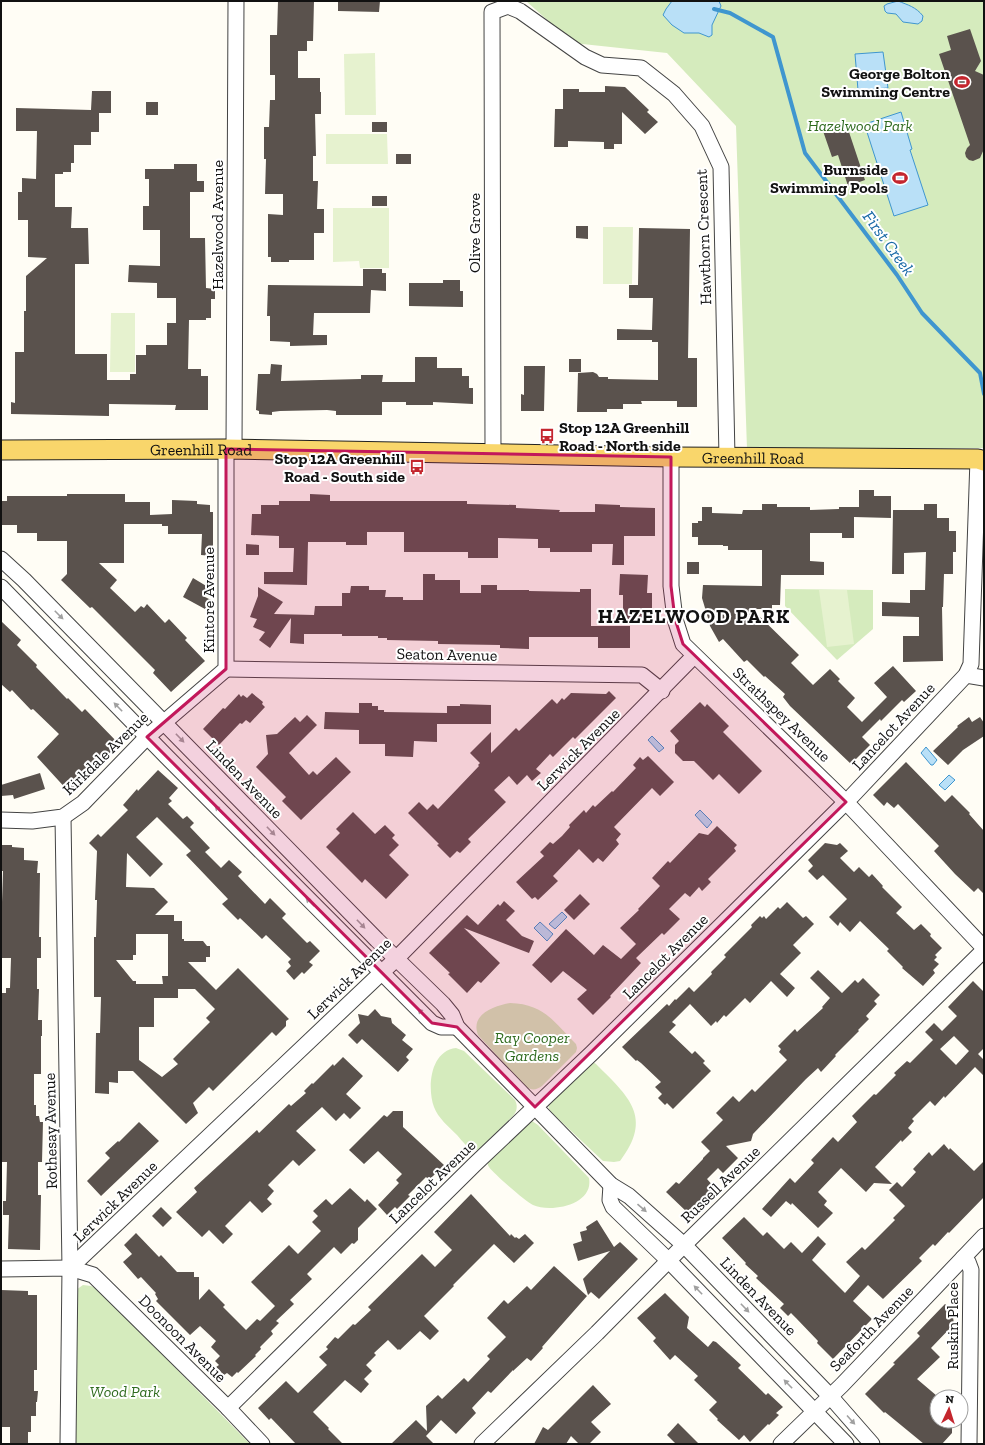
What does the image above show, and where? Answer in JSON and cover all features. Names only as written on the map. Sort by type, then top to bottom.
[{"type":"main road","name":"Greenhill Road","points":[[1,450],[230,449],[727,458],[982,459]]},
{"type":"street","name":"Hazelwood Avenue","points":[[230,449],[236,1]]},
{"type":"street","name":"Hawthorn Crescent","points":[[492,12],[508,6],[520,11],[584,57],[602,65],[641,68],[674,94],[702,126],[722,167],[727,458]]},
{"type":"street","name":"Olive Grove","points":[[492,12],[493,453]]},
{"type":"street","name":"Kintore Avenue","points":[[164,722],[226,669],[230,449]]},
{"type":"street","name":"Strathspey Avenue","points":[[671,457],[671,586],[675,619],[684,644],[694,656],[846,802],[984,949]]},
{"type":"street","name":"Lancelot Avenue","points":[[228,1408],[475,1164],[592,1053],[846,802],[966,675],[971,664],[982,459]]},
{"type":"street","name":"Linden Avenue","points":[[1,559],[37,593],[396,959],[448,1010],[457,1027],[611,1185],[629,1196],[684,1245],[830,1396],[872,1444]]},
{"type":"street","points":[[1,587],[147,737],[432,1023],[442,1027],[457,1027]]},
{"type":"street","points":[[23,608],[37,593]]},
{"type":"street","name":"Lerwick Avenue","points":[[70,1268],[396,959],[694,656]]},
{"type":"street","name":"Seaton Avenue","points":[[226,669],[642,675],[662,690]]},
{"type":"street","points":[[966,675],[984,678]]},
{"type":"street","name":"Kirkdale Avenue","points":[[1,820],[32,821],[62,817],[83,803],[147,737],[164,722]]},
{"type":"street","name":"Rothesay Avenue","points":[[62,817],[70,1268],[68,1444]]},
{"type":"street","name":"Russell Avenue","points":[[482,1444],[597,1334],[684,1245],[984,949]]},
{"type":"street","points":[[611,1185],[610,1200],[613,1207],[669,1261],[846,1444]]},
{"type":"street","name":"Seaforth Avenue","points":[[781,1444],[815,1412],[984,1236]]},
{"type":"street","name":"Ruskin Place","points":[[963,1258],[968,1262],[970,1270],[977,1418],[969,1444]]},
{"type":"street","points":[[1,1268],[70,1268]]},
{"type":"street","name":"Doonoon Avenue","points":[[70,1268],[93,1275],[228,1408],[262,1444]]},
{"type":"highlighted area","points":[[226,449],[671,457],[671,586],[675,619],[683,644],[846,802],[535,1107],[457,1027],[432,1023],[147,737],[226,669]]},
{"type":"green space","name":"Hazelwood Park","points":[[526,1],[984,1],[984,448],[747,449],[736,126],[667,53],[573,43]]},
{"type":"green space","points":[[375,53],[376,115],[345,115],[344,54]]},
{"type":"green space","points":[[326,134],[387,134],[388,164],[326,164]]},
{"type":"green space","points":[[333,208],[389,208],[389,268],[360,268],[359,261],[333,262]]},
{"type":"green space","points":[[603,227],[633,227],[632,284],[603,284]]},
{"type":"green space","points":[[111,313],[135,313],[135,372],[110,372]]},
{"type":"green space","points":[[785,589],[873,590],[873,629],[837,660],[785,606]]},
{"type":"green space","points":[[819,590],[847,590],[854,644],[827,647]]},
{"type":"green space","name":"Ray Cooper Gardens","points":[[510,1003],[522,1004],[540,1011],[548,1016],[576,1044],[576,1052],[542,1086],[537,1089],[531,1089],[525,1086],[478,1035],[476,1028],[480,1016],[497,1006]]},
{"type":"green space","name":"Ray Cooper Gardens","points":[[456,1048],[464,1051],[515,1100],[517,1104],[513,1116],[479,1149],[476,1150],[465,1144],[447,1126],[436,1111],[432,1099],[431,1081],[436,1063],[447,1051]]},
{"type":"green space","name":"Ray Cooper Gardens","points":[[593,1062],[618,1086],[627,1097],[633,1108],[636,1119],[635,1132],[630,1146],[620,1161],[603,1161],[549,1109],[548,1104]]},
{"type":"green space","points":[[532,1121],[538,1125],[589,1178],[589,1187],[585,1195],[578,1201],[570,1205],[550,1208],[533,1205],[510,1187],[488,1166],[488,1161],[529,1122]]},
{"type":"green space","name":"Wood Park","points":[[83,1285],[91,1286],[99,1290],[250,1444],[73,1444],[76,1290]]},
{"type":"water","points":[[672,1],[719,1],[721,6],[712,25],[712,35],[709,37],[699,33],[684,33],[672,25],[663,15]]},
{"type":"water","points":[[898,1],[918,10],[923,16],[922,21],[918,24],[903,22],[896,14],[887,13],[885,11],[884,6]]},
{"type":"water","points":[[883,52],[888,88],[858,90],[855,54]]},
{"type":"water","name":"Burnside Swimming Pools","points":[[901,112],[912,149],[910,150],[928,205],[894,216],[866,129],[864,130],[862,125]]},
{"type":"water","points":[[652,736],[664,748],[659,752],[648,740]]},
{"type":"water","points":[[926,747],[937,760],[933,765],[931,765],[921,753]]},
{"type":"water","points":[[949,775],[955,780],[945,790],[939,785]]},
{"type":"water","points":[[700,810],[712,822],[707,828],[695,815]]},
{"type":"water","points":[[562,912],[567,917],[555,929],[549,924]]},
{"type":"water","points":[[540,922],[553,934],[547,941],[534,928]]},
{"type":"building","points":[[278,1],[314,1],[313,41],[307,41],[307,51],[298,51],[298,78],[320,78],[321,114],[315,114],[316,156],[313,156],[313,181],[318,181],[317,209],[324,209],[324,233],[314,233],[314,260],[271,262],[271,257],[268,257],[268,214],[283,215],[283,194],[265,194],[266,159],[264,159],[264,127],[269,127],[270,100],[275,100],[275,75],[270,75],[270,35],[277,35]]},
{"type":"building","points":[[338,1],[380,1],[379,12],[338,11]]},
{"type":"building","points":[[970,29],[981,61],[975,71],[984,75],[984,149],[980,158],[973,161],[966,157],[965,153],[970,145],[939,54],[951,50],[947,36]]},
{"type":"building","points":[[605,86],[625,87],[649,110],[647,112],[658,122],[645,134],[622,112],[622,144],[614,144],[614,149],[604,149],[604,142],[568,141],[568,147],[554,147],[555,109],[563,109],[563,89],[579,89],[579,92],[605,92]]},
{"type":"building","points":[[92,91],[111,91],[111,113],[99,113],[99,132],[91,132],[91,145],[74,145],[74,163],[71,163],[71,172],[55,174],[55,207],[72,207],[71,228],[88,228],[89,264],[75,264],[75,354],[107,354],[107,380],[130,380],[130,374],[136,374],[136,355],[146,355],[146,345],[167,345],[167,323],[176,323],[176,298],[157,298],[157,283],[128,282],[129,265],[160,266],[160,230],[143,230],[143,206],[149,206],[149,179],[145,179],[145,169],[174,169],[174,164],[197,164],[197,181],[204,181],[204,192],[190,192],[190,238],[205,238],[206,288],[215,289],[215,299],[211,299],[211,318],[206,318],[206,320],[189,320],[188,369],[201,369],[201,376],[208,376],[208,410],[175,410],[176,405],[109,404],[109,416],[11,414],[11,402],[15,403],[15,352],[24,352],[26,276],[47,258],[28,257],[28,220],[18,220],[18,192],[22,192],[22,178],[36,179],[37,131],[16,131],[16,108],[91,110]]},
{"type":"building","points":[[146,102],[158,102],[158,115],[146,115]]},
{"type":"building","points":[[372,122],[387,122],[387,132],[372,132]]},
{"type":"building","points":[[846,123],[865,180],[848,186],[838,155],[832,157],[823,131]]},
{"type":"building","points":[[396,154],[411,154],[411,164],[396,164]]},
{"type":"building","points":[[372,196],[387,196],[387,206],[372,206]]},
{"type":"building","points":[[576,226],[588,226],[588,239],[576,238]]},
{"type":"building","points":[[639,228],[690,229],[688,358],[697,358],[697,407],[677,407],[677,401],[641,401],[642,404],[623,404],[623,409],[607,409],[607,412],[577,412],[578,373],[593,372],[599,377],[608,377],[608,379],[658,380],[658,342],[652,342],[652,340],[617,340],[617,329],[652,330],[653,298],[629,298],[629,285],[638,285]]},
{"type":"building","points":[[363,269],[382,269],[382,273],[386,273],[386,291],[371,290],[370,313],[314,313],[313,335],[327,335],[327,345],[290,346],[290,342],[270,341],[270,316],[267,316],[268,285],[363,286]]},
{"type":"building","points":[[443,280],[460,280],[460,291],[463,291],[463,307],[409,306],[409,283],[443,283]]},
{"type":"building","points":[[415,357],[437,357],[437,368],[462,368],[462,376],[469,376],[469,388],[473,388],[473,404],[433,402],[433,405],[406,405],[406,402],[382,402],[382,415],[336,415],[336,411],[327,410],[280,411],[272,412],[272,415],[259,414],[259,411],[256,410],[258,374],[270,374],[271,364],[282,365],[281,381],[361,379],[361,375],[383,375],[382,382],[415,382]]},
{"type":"building","points":[[569,359],[581,359],[581,372],[569,372]]},
{"type":"building","points":[[524,366],[545,366],[544,411],[521,411],[521,394],[524,395]]},
{"type":"building","points":[[859,490],[874,490],[874,496],[891,496],[891,518],[854,517],[854,538],[842,538],[842,533],[810,533],[810,561],[824,562],[824,575],[781,575],[780,605],[772,605],[772,609],[752,609],[799,655],[791,663],[813,685],[830,669],[840,679],[838,681],[855,698],[847,707],[862,722],[887,697],[874,683],[893,666],[916,691],[904,702],[902,700],[862,737],[870,745],[851,764],[790,706],[783,697],[785,694],[765,676],[764,677],[747,660],[744,662],[723,639],[719,642],[710,626],[702,598],[703,585],[762,586],[762,550],[728,550],[728,546],[723,545],[698,545],[698,537],[692,537],[692,523],[702,521],[702,507],[712,507],[712,513],[742,514],[743,510],[762,510],[762,504],[777,504],[777,507],[810,507],[810,510],[839,509],[839,507],[859,507]]},
{"type":"building","points":[[67,494],[125,494],[125,502],[150,502],[150,515],[172,514],[172,500],[197,501],[197,504],[210,505],[210,512],[213,512],[213,556],[201,555],[202,534],[168,534],[168,526],[162,526],[162,524],[124,524],[124,563],[99,563],[117,580],[110,588],[135,612],[141,606],[144,608],[147,604],[165,623],[169,619],[187,638],[185,640],[205,661],[171,692],[153,673],[155,670],[92,607],[90,608],[61,580],[67,574],[67,541],[37,541],[37,533],[17,533],[17,525],[1,525],[1,501],[7,501],[7,496],[67,496]]},
{"type":"building","points":[[310,494],[330,495],[330,501],[467,501],[467,504],[516,505],[516,508],[560,510],[559,512],[595,512],[595,504],[620,505],[620,507],[655,508],[655,536],[624,536],[624,565],[612,565],[613,544],[592,544],[592,552],[550,552],[550,548],[538,548],[538,539],[498,538],[498,558],[468,558],[468,552],[404,552],[404,532],[367,532],[367,545],[346,545],[346,542],[308,542],[307,585],[264,584],[264,572],[293,572],[294,548],[279,548],[279,536],[251,535],[252,514],[261,514],[261,505],[279,505],[279,501],[310,501]]},
{"type":"building","points":[[924,504],[937,504],[937,518],[949,518],[949,531],[956,531],[956,552],[953,552],[953,574],[944,574],[942,607],[943,661],[903,662],[903,636],[919,636],[919,617],[882,616],[882,602],[910,603],[910,590],[925,590],[926,552],[904,553],[904,574],[892,574],[893,510],[924,510]]},
{"type":"building","points":[[246,544],[259,545],[259,555],[246,555]]},
{"type":"building","points":[[687,562],[699,562],[699,574],[687,574]]},
{"type":"building","points":[[423,574],[435,574],[435,580],[460,580],[460,593],[481,593],[481,585],[497,585],[497,590],[580,592],[580,589],[591,589],[591,626],[630,626],[630,648],[598,648],[598,637],[529,637],[529,649],[500,648],[500,645],[438,644],[438,641],[387,640],[387,638],[378,638],[378,636],[342,636],[342,634],[304,634],[304,644],[290,643],[291,618],[270,648],[259,640],[265,632],[253,627],[257,619],[250,617],[258,596],[258,587],[283,602],[274,614],[314,615],[315,606],[342,606],[342,593],[350,593],[351,586],[369,586],[369,590],[386,590],[385,597],[403,597],[403,600],[423,600]]},
{"type":"building","points":[[620,574],[648,575],[647,593],[652,593],[652,622],[623,621],[623,595],[619,595]]},
{"type":"building","points":[[193,578],[208,587],[203,596],[211,600],[205,609],[183,597]]},
{"type":"building","points":[[1,621],[21,640],[17,645],[37,665],[36,667],[82,712],[85,709],[119,744],[74,790],[72,789],[69,792],[37,757],[59,734],[33,709],[31,710],[12,690],[10,692],[1,684]]},
{"type":"building","points":[[609,691],[616,698],[575,739],[573,737],[553,757],[550,754],[536,769],[541,773],[532,781],[527,775],[517,785],[509,776],[494,790],[506,802],[468,839],[471,842],[460,853],[457,851],[450,858],[437,845],[439,844],[408,813],[419,802],[427,810],[433,804],[438,809],[479,766],[478,765],[480,763],[470,753],[491,732],[491,753],[516,728],[519,731],[552,699],[557,704],[562,698],[564,700],[571,693],[606,694]]},
{"type":"building","points":[[252,693],[263,702],[262,704],[265,707],[250,723],[246,720],[242,724],[240,723],[219,745],[203,729],[239,694],[241,697],[243,695],[247,698]]},
{"type":"building","points":[[700,702],[705,707],[707,704],[729,726],[723,732],[762,771],[739,794],[719,774],[713,780],[694,761],[683,761],[675,753],[675,745],[679,741],[670,731]]},
{"type":"building","points":[[359,703],[372,703],[372,706],[378,706],[378,710],[384,710],[384,712],[447,713],[447,706],[460,706],[460,704],[491,705],[491,724],[437,724],[437,742],[414,741],[413,757],[385,756],[385,744],[359,744],[359,730],[324,729],[325,712],[359,713]]},
{"type":"building","points":[[307,715],[317,725],[289,753],[309,775],[313,771],[317,775],[336,757],[351,772],[301,820],[282,801],[286,797],[256,767],[268,754],[266,735],[277,734],[295,717],[300,722]]},
{"type":"building","points":[[969,717],[972,722],[980,717],[984,723],[984,736],[963,750],[948,765],[933,751],[958,727],[957,726]]},
{"type":"building","points":[[648,756],[674,782],[660,796],[652,788],[614,827],[621,834],[616,840],[619,844],[603,862],[598,858],[593,863],[579,849],[553,876],[558,881],[538,900],[535,897],[532,899],[516,882],[544,856],[540,852],[550,842],[553,844],[562,836],[570,827],[569,825],[584,810],[586,813],[593,805],[595,807],[612,791],[613,792],[636,768],[633,765],[640,757],[643,760]]},
{"type":"building","points":[[906,762],[945,802],[952,795],[970,813],[969,814],[984,831],[984,894],[978,888],[974,892],[955,874],[934,851],[939,846],[898,804],[894,808],[887,802],[884,806],[873,795]]},
{"type":"building","points":[[158,770],[178,788],[169,798],[172,801],[168,804],[183,819],[187,816],[194,823],[190,827],[210,848],[205,852],[221,868],[229,860],[242,872],[238,876],[265,904],[270,898],[286,914],[282,918],[307,943],[310,941],[320,951],[309,962],[313,965],[304,974],[302,972],[294,980],[286,971],[291,966],[288,962],[291,959],[266,935],[262,939],[240,918],[238,920],[222,904],[228,899],[186,855],[191,851],[157,817],[136,837],[163,864],[150,877],[127,853],[126,887],[154,888],[168,902],[155,915],[174,915],[174,921],[182,921],[182,939],[184,939],[184,941],[203,941],[207,946],[210,946],[210,957],[206,957],[206,962],[188,962],[216,990],[238,968],[289,1019],[286,1021],[286,1026],[276,1036],[272,1032],[213,1091],[209,1087],[193,1103],[198,1113],[186,1124],[133,1071],[118,1071],[118,1083],[109,1082],[109,1094],[95,1093],[96,1033],[100,1033],[101,997],[94,997],[94,937],[96,937],[97,900],[95,900],[97,851],[89,843],[98,834],[101,837],[128,810],[123,805],[137,789],[138,791]],"holes":[[[136,934],[168,934],[168,976],[162,976],[163,984],[136,984],[136,981],[133,981],[116,960],[133,960],[133,955],[136,955]],[[178,989],[195,989],[215,1009],[206,1018],[210,1022],[173,1059],[178,1064],[162,1077],[139,1060],[139,1027],[154,1027],[154,998],[178,998]]]},
{"type":"building","points":[[40,773],[45,789],[14,799],[13,795],[1,796],[1,785]]},
{"type":"building","points":[[353,812],[375,834],[385,825],[395,835],[392,838],[399,845],[389,855],[409,875],[386,899],[365,879],[362,883],[326,847],[340,833],[336,829]]},
{"type":"building","points":[[717,826],[737,845],[734,848],[736,851],[708,879],[711,882],[702,891],[699,887],[690,897],[685,893],[669,909],[680,919],[664,935],[662,933],[636,958],[641,963],[593,1015],[577,999],[587,990],[563,971],[551,983],[532,965],[566,929],[594,955],[603,945],[621,959],[636,944],[620,928],[639,910],[638,909],[660,886],[652,878],[668,861],[670,863],[699,833],[708,835]]},
{"type":"building","points":[[825,843],[837,845],[840,843],[848,851],[840,858],[854,872],[859,867],[869,877],[872,874],[883,886],[882,887],[902,907],[896,913],[914,930],[921,924],[942,948],[935,955],[937,957],[934,960],[939,964],[933,970],[935,973],[923,986],[902,968],[903,967],[887,951],[889,949],[860,921],[850,932],[840,922],[838,926],[829,917],[847,899],[823,875],[817,880],[808,871],[813,866],[808,860]]},
{"type":"building","points":[[1,845],[12,845],[12,847],[24,848],[24,860],[38,861],[37,873],[40,873],[39,937],[41,937],[41,958],[37,958],[37,989],[39,989],[38,1020],[42,1020],[42,1036],[41,1074],[34,1074],[34,1105],[36,1105],[36,1116],[39,1116],[40,1122],[43,1122],[42,1162],[38,1162],[38,1195],[41,1195],[40,1250],[8,1249],[9,1215],[3,1215],[3,1201],[6,1201],[7,1162],[1,1162],[1,993],[6,993],[6,988],[10,988],[11,958],[1,958],[1,902],[3,871],[1,871]]},
{"type":"building","points":[[580,894],[590,904],[574,920],[564,910]]},
{"type":"building","points":[[504,901],[515,911],[506,920],[522,936],[534,941],[529,953],[464,928],[500,963],[481,983],[478,981],[467,993],[448,974],[450,973],[429,953],[467,915],[478,925],[498,904],[500,906]]},
{"type":"building","points":[[787,902],[803,918],[806,916],[814,924],[793,945],[801,953],[780,974],[795,988],[787,997],[771,981],[750,1003],[745,998],[726,1017],[724,1015],[717,1023],[716,1021],[711,1026],[690,1004],[672,1022],[676,1025],[669,1032],[692,1054],[695,1051],[705,1061],[703,1063],[711,1071],[673,1109],[667,1103],[665,1105],[658,1098],[662,1094],[655,1087],[661,1082],[622,1047],[667,1004],[669,1006],[689,987],[694,992],[712,974],[711,972],[726,957],[724,955],[752,927],[751,925],[760,916],[762,918],[764,916],[766,919],[778,907],[780,909]]},
{"type":"building","points":[[818,970],[842,993],[855,980],[858,983],[863,978],[880,995],[874,1001],[877,1004],[866,1016],[869,1019],[858,1030],[859,1031],[835,1055],[836,1056],[821,1072],[818,1068],[806,1079],[753,1134],[751,1141],[726,1146],[738,1158],[723,1173],[718,1168],[707,1179],[715,1188],[689,1214],[666,1192],[676,1182],[679,1184],[710,1151],[701,1142],[723,1120],[716,1113],[733,1096],[739,1102],[752,1089],[755,1092],[787,1060],[779,1052],[781,1049],[778,1046],[795,1029],[797,1032],[823,1008],[822,1007],[830,998],[810,978]]},
{"type":"building","points":[[973,981],[984,992],[984,1048],[978,1054],[984,1060],[984,1076],[975,1067],[945,1098],[944,1096],[935,1106],[930,1101],[912,1119],[914,1121],[908,1128],[912,1132],[902,1142],[901,1140],[875,1167],[892,1184],[874,1183],[866,1192],[841,1168],[818,1192],[827,1201],[824,1205],[833,1213],[818,1228],[792,1203],[791,1205],[786,1201],[771,1217],[762,1209],[790,1178],[795,1183],[814,1163],[811,1160],[833,1137],[838,1142],[857,1122],[852,1116],[896,1075],[894,1073],[907,1061],[910,1063],[933,1040],[925,1032],[934,1023],[942,1031],[957,1016],[948,1007]],"holes":[[[954,1036],[969,1051],[956,1065],[940,1049]]]},
{"type":"building","points":[[375,1009],[381,1016],[391,1018],[392,1023],[406,1035],[402,1040],[413,1049],[406,1057],[409,1060],[398,1072],[362,1039],[357,1044],[348,1035],[360,1023],[358,1014],[368,1016]]},
{"type":"building","points":[[343,1057],[363,1076],[346,1094],[361,1108],[350,1119],[344,1113],[336,1121],[322,1107],[296,1131],[316,1150],[299,1166],[293,1160],[268,1185],[274,1191],[267,1199],[272,1204],[262,1213],[250,1201],[225,1226],[233,1234],[223,1244],[209,1230],[202,1237],[176,1212],[197,1192],[194,1188],[257,1130],[259,1133],[289,1104],[291,1106],[306,1093],[304,1091],[312,1083],[313,1084],[333,1064],[334,1066]]},
{"type":"building","points":[[393,1111],[403,1111],[403,1127],[444,1165],[429,1180],[426,1177],[408,1195],[410,1196],[397,1209],[395,1207],[387,1215],[378,1205],[399,1183],[396,1180],[402,1174],[378,1151],[364,1164],[349,1150],[384,1115],[387,1117]]},
{"type":"building","points":[[139,1122],[159,1141],[101,1196],[87,1181],[110,1158],[105,1153],[118,1141],[119,1142]]},
{"type":"building","points":[[944,1144],[974,1171],[984,1161],[984,1197],[949,1233],[948,1232],[935,1246],[933,1244],[919,1258],[922,1261],[883,1299],[868,1285],[853,1301],[872,1319],[833,1359],[791,1313],[788,1316],[780,1308],[784,1304],[756,1278],[758,1276],[722,1238],[744,1217],[763,1236],[767,1232],[784,1249],[791,1242],[802,1253],[818,1236],[826,1244],[812,1260],[845,1293],[860,1276],[846,1262],[862,1247],[865,1250],[895,1220],[893,1218],[905,1206],[889,1190],[897,1182],[902,1187],[916,1172],[913,1169],[929,1152],[932,1156]]},
{"type":"building","points":[[350,1188],[365,1202],[367,1199],[377,1209],[358,1228],[358,1240],[354,1244],[352,1243],[341,1254],[334,1247],[307,1274],[312,1279],[290,1300],[294,1304],[276,1321],[279,1323],[271,1331],[273,1334],[260,1347],[261,1349],[255,1355],[256,1356],[232,1377],[227,1373],[224,1375],[216,1367],[219,1365],[215,1361],[220,1356],[211,1347],[216,1341],[200,1326],[190,1335],[156,1301],[158,1299],[155,1294],[156,1293],[141,1277],[138,1279],[123,1262],[132,1254],[124,1245],[136,1233],[159,1257],[161,1255],[177,1272],[194,1272],[194,1277],[199,1277],[199,1300],[209,1289],[225,1305],[223,1307],[246,1330],[257,1319],[260,1321],[275,1306],[251,1282],[289,1245],[298,1254],[321,1231],[312,1222],[318,1216],[313,1211],[326,1199],[332,1205]]},
{"type":"building","points":[[471,1194],[510,1236],[511,1234],[515,1238],[516,1237],[519,1239],[525,1234],[534,1243],[514,1263],[494,1244],[424,1316],[439,1331],[430,1340],[420,1331],[400,1350],[398,1350],[388,1340],[374,1353],[376,1355],[366,1365],[372,1371],[364,1379],[369,1384],[361,1393],[345,1380],[313,1412],[343,1444],[296,1444],[271,1418],[269,1420],[258,1408],[286,1381],[298,1393],[327,1365],[319,1357],[328,1349],[326,1347],[335,1337],[338,1339],[353,1324],[355,1325],[371,1310],[368,1307],[422,1254],[435,1267],[452,1250],[434,1232]]},
{"type":"building","points":[[161,1207],[172,1218],[163,1227],[152,1216]]},
{"type":"building","points":[[597,1220],[614,1247],[620,1242],[638,1259],[599,1299],[591,1292],[588,1295],[583,1279],[610,1251],[578,1261],[573,1244],[582,1241],[580,1232],[587,1230],[586,1227]]},
{"type":"building","points":[[554,1266],[587,1296],[542,1347],[543,1348],[531,1361],[527,1358],[513,1370],[491,1393],[488,1391],[472,1408],[476,1413],[456,1434],[441,1420],[426,1436],[434,1444],[391,1444],[416,1420],[427,1431],[426,1406],[438,1395],[442,1399],[464,1378],[468,1382],[490,1359],[487,1356],[506,1337],[487,1318],[504,1300],[508,1304],[527,1286],[531,1290]]},
{"type":"building","points":[[1,1290],[28,1291],[28,1295],[37,1295],[37,1370],[34,1370],[34,1391],[38,1391],[36,1416],[31,1416],[31,1432],[28,1432],[28,1444],[10,1444],[10,1427],[1,1427]]},
{"type":"building","points":[[665,1293],[689,1317],[687,1328],[708,1347],[713,1341],[716,1342],[741,1365],[738,1368],[766,1395],[768,1393],[783,1407],[776,1413],[779,1415],[750,1442],[744,1435],[739,1440],[717,1420],[718,1419],[709,1410],[717,1402],[694,1380],[698,1376],[675,1355],[670,1360],[653,1341],[656,1338],[637,1318]]},
{"type":"building","points":[[945,1304],[952,1310],[954,1324],[931,1348],[940,1357],[917,1379],[929,1389],[929,1429],[952,1429],[952,1433],[942,1444],[924,1444],[885,1412],[884,1413],[865,1394],[920,1336],[917,1333]]},
{"type":"building","points":[[593,1385],[611,1404],[591,1422],[601,1432],[589,1444],[579,1444],[571,1436],[566,1444],[534,1444],[543,1427],[548,1430]]},
{"type":"building","points":[[678,1423],[699,1444],[676,1444],[667,1435]]},
{"type":"waterway","name":"First Creek","points":[[714,9],[730,13],[773,37],[805,153],[897,275],[922,313],[980,373],[984,394]]},
{"type":"place","name":"George Bolton Swimming Centre","points":[[962,82]]},
{"type":"place","name":"Burnside Swimming Pools","points":[[900,178]]},
{"type":"place","name":"Stop 12A Greenhill Road - North side","points":[[547,436]]},
{"type":"place","name":"Stop 12A Greenhill Road - South side","points":[[417,467]]},
{"type":"district","name":"HAZELWOOD PARK","points":[[694,616]]}]
